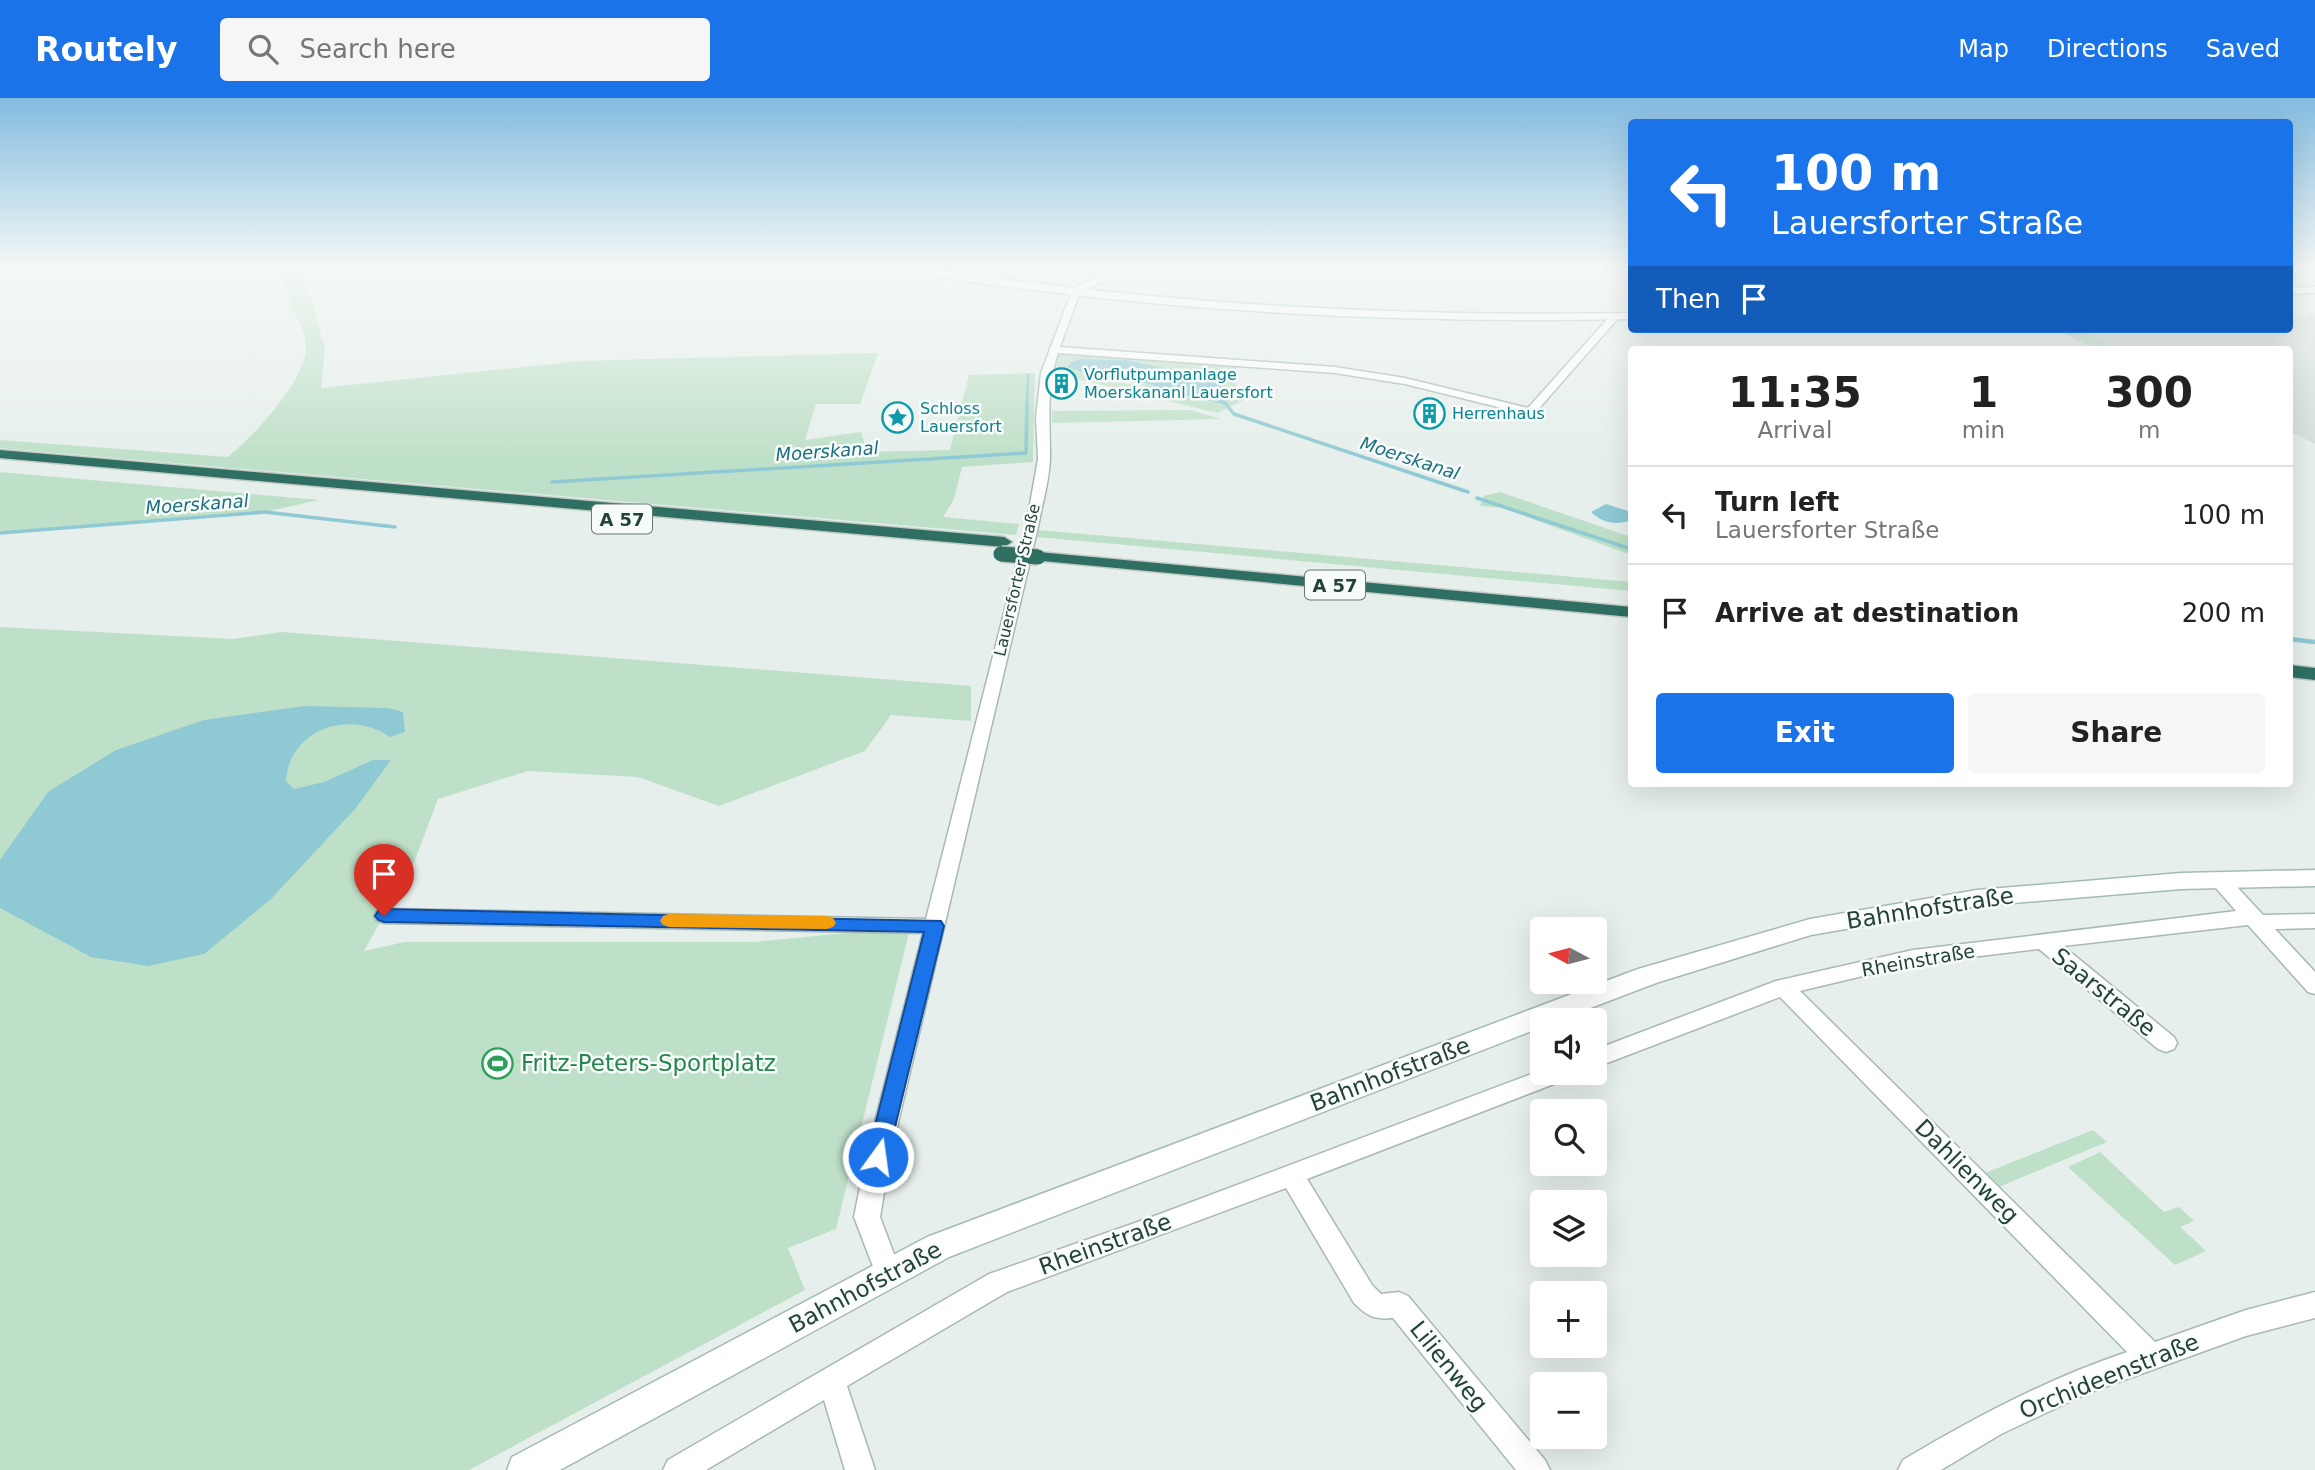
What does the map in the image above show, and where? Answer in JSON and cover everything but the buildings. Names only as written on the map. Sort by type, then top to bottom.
[{"type":"highway","name":"A 57","points":[[0,454],[1003,548],[1628,612]]},
{"type":"highway","name":"A 57","points":[[0,464],[1003,548]]},
{"type":"highway","name":"A 57","points":[[1039,552],[1628,599]]},
{"type":"highway","points":[[2293,658],[2315,660]]},
{"type":"highway","points":[[2293,671],[2315,674]]},
{"type":"main road","name":"Bahnhofstraße","points":[[525,1470],[569,1459],[888,1273],[938,1247],[1647,976],[1810,927],[1977,898],[2084,887],[2315,878]]},
{"type":"street","name":"Lauersforter Straße","points":[[888,1273],[867,1217],[878,1157],[1032,527],[1044,459],[1042,417],[1046,373],[1061,331]]},
{"type":"street","points":[[1054,350],[1335,370],[1405,381],[1530,412],[1602,331]]},
{"type":"street","points":[[2219,880],[2315,986]]},
{"type":"street","points":[[384,916],[935,926]]},
{"type":"street","name":"Rheinstraße","points":[[1607,1054],[1783,987],[1913,957],[2235,918],[2315,921]]},
{"type":"street","name":"Saarstraße","points":[[2043,942],[2166,1043]]},
{"type":"street","name":"Dahlienweg","points":[[1783,987],[2151,1357]]},
{"type":"street","name":"Rheinstraße","points":[[678,1470],[998,1283],[1530,1084]]},
{"type":"street","name":"Lilienweg","points":[[1291,1174],[1363,1294],[1376,1307],[1399,1304],[1535,1470]]},
{"type":"street","name":"Orchideenstraße","points":[[1913,1470],[1991,1424],[2082,1381],[2246,1323],[2315,1305]]},
{"type":"street","points":[[832,1382],[860,1470]]},
{"type":"shaded area","points":[[2315,331],[2315,444],[2293,433],[2293,346],[2115,346],[2087,333]]},
{"type":"green space","points":[[303,331],[320,331],[325,348],[321,388],[581,361],[878,353],[860,404],[816,404],[805,440],[861,432],[867,452],[950,450],[969,375],[1035,373],[1033,462],[962,467],[954,499],[943,517],[1019,524],[1016,535],[0,448],[0,440],[228,457],[251,436],[287,393],[303,363]]},
{"type":"green space","points":[[2063,333],[2087,333],[2115,346],[2089,346]]},
{"type":"green space","points":[[1061,352],[1237,364],[1234,381],[1244,400],[1217,413],[1060,375],[1051,372],[1057,354]],"holes":[[[1083,359],[1127,360],[1204,377],[1219,383],[1221,387],[1161,390],[1150,384],[1127,384],[1074,371]]]},
{"type":"green space","points":[[1190,410],[1221,419],[1052,423],[1052,411]]},
{"type":"green space","points":[[0,472],[319,500],[265,512],[0,533]]},
{"type":"green space","points":[[1500,492],[1628,536],[1628,554],[1502,508],[1480,506],[1484,496]]},
{"type":"green space","points":[[1038,530],[1628,582],[1628,591],[1037,537]]},
{"type":"green space","points":[[0,627],[233,639],[282,632],[971,686],[971,721],[891,715],[865,751],[719,806],[638,777],[528,771],[438,799],[415,860],[364,951],[405,942],[755,942],[856,932],[909,933],[836,1229],[788,1248],[805,1290],[469,1470],[0,1470]]},
{"type":"green space","points":[[2093,1130],[2107,1142],[1994,1189],[1980,1175]]},
{"type":"green space","points":[[2100,1152],[2164,1212],[2179,1207],[2194,1221],[2180,1227],[2206,1251],[2175,1265],[2068,1167]]},
{"type":"water","points":[[1127,360],[1204,377],[1219,383],[1230,398],[1224,404],[1161,390],[1150,384],[1100,379],[1067,367],[1073,361]]},
{"type":"water","points":[[1606,504],[1628,511],[1628,521],[1610,522],[1591,512]]},
{"type":"water","points":[[305,706],[388,708],[403,712],[405,732],[390,737],[374,729],[340,725],[324,729],[298,748],[290,763],[286,781],[294,789],[324,782],[373,760],[391,760],[355,809],[270,900],[204,954],[148,966],[91,957],[0,908],[0,860],[48,792],[116,750],[204,720]]},
{"type":"waterway","name":"Moerskanal","points":[[1027,404],[1028,375]]},
{"type":"waterway","name":"Moerskanal","points":[[552,482],[1026,453],[1027,402]]},
{"type":"waterway","name":"Moerskanal","points":[[1224,402],[1234,414],[1468,492]]},
{"type":"waterway","name":"Moerskanal","points":[[1477,498],[1628,548]]},
{"type":"waterway","name":"Moerskanal","points":[[0,533],[265,512],[395,527]]},
{"type":"waterway","name":"Moerskanal","points":[[2293,639],[2315,642]]},
{"type":"slow traffic","points":[[669,921],[827,923]]},
{"type":"place","name":"Vorflutpumpanlage Moerskananl Lauersfort","points":[[1061,383]]},
{"type":"place","name":"Herrenhaus","points":[[1429,413]]},
{"type":"place","name":"Schloss Lauersfort","points":[[897,417]]},
{"type":"place","name":"Fritz-Peters-Sportplatz","points":[[498,1063]]},
{"type":"route","points":[[384,916],[935,926],[878,1157]]}]
